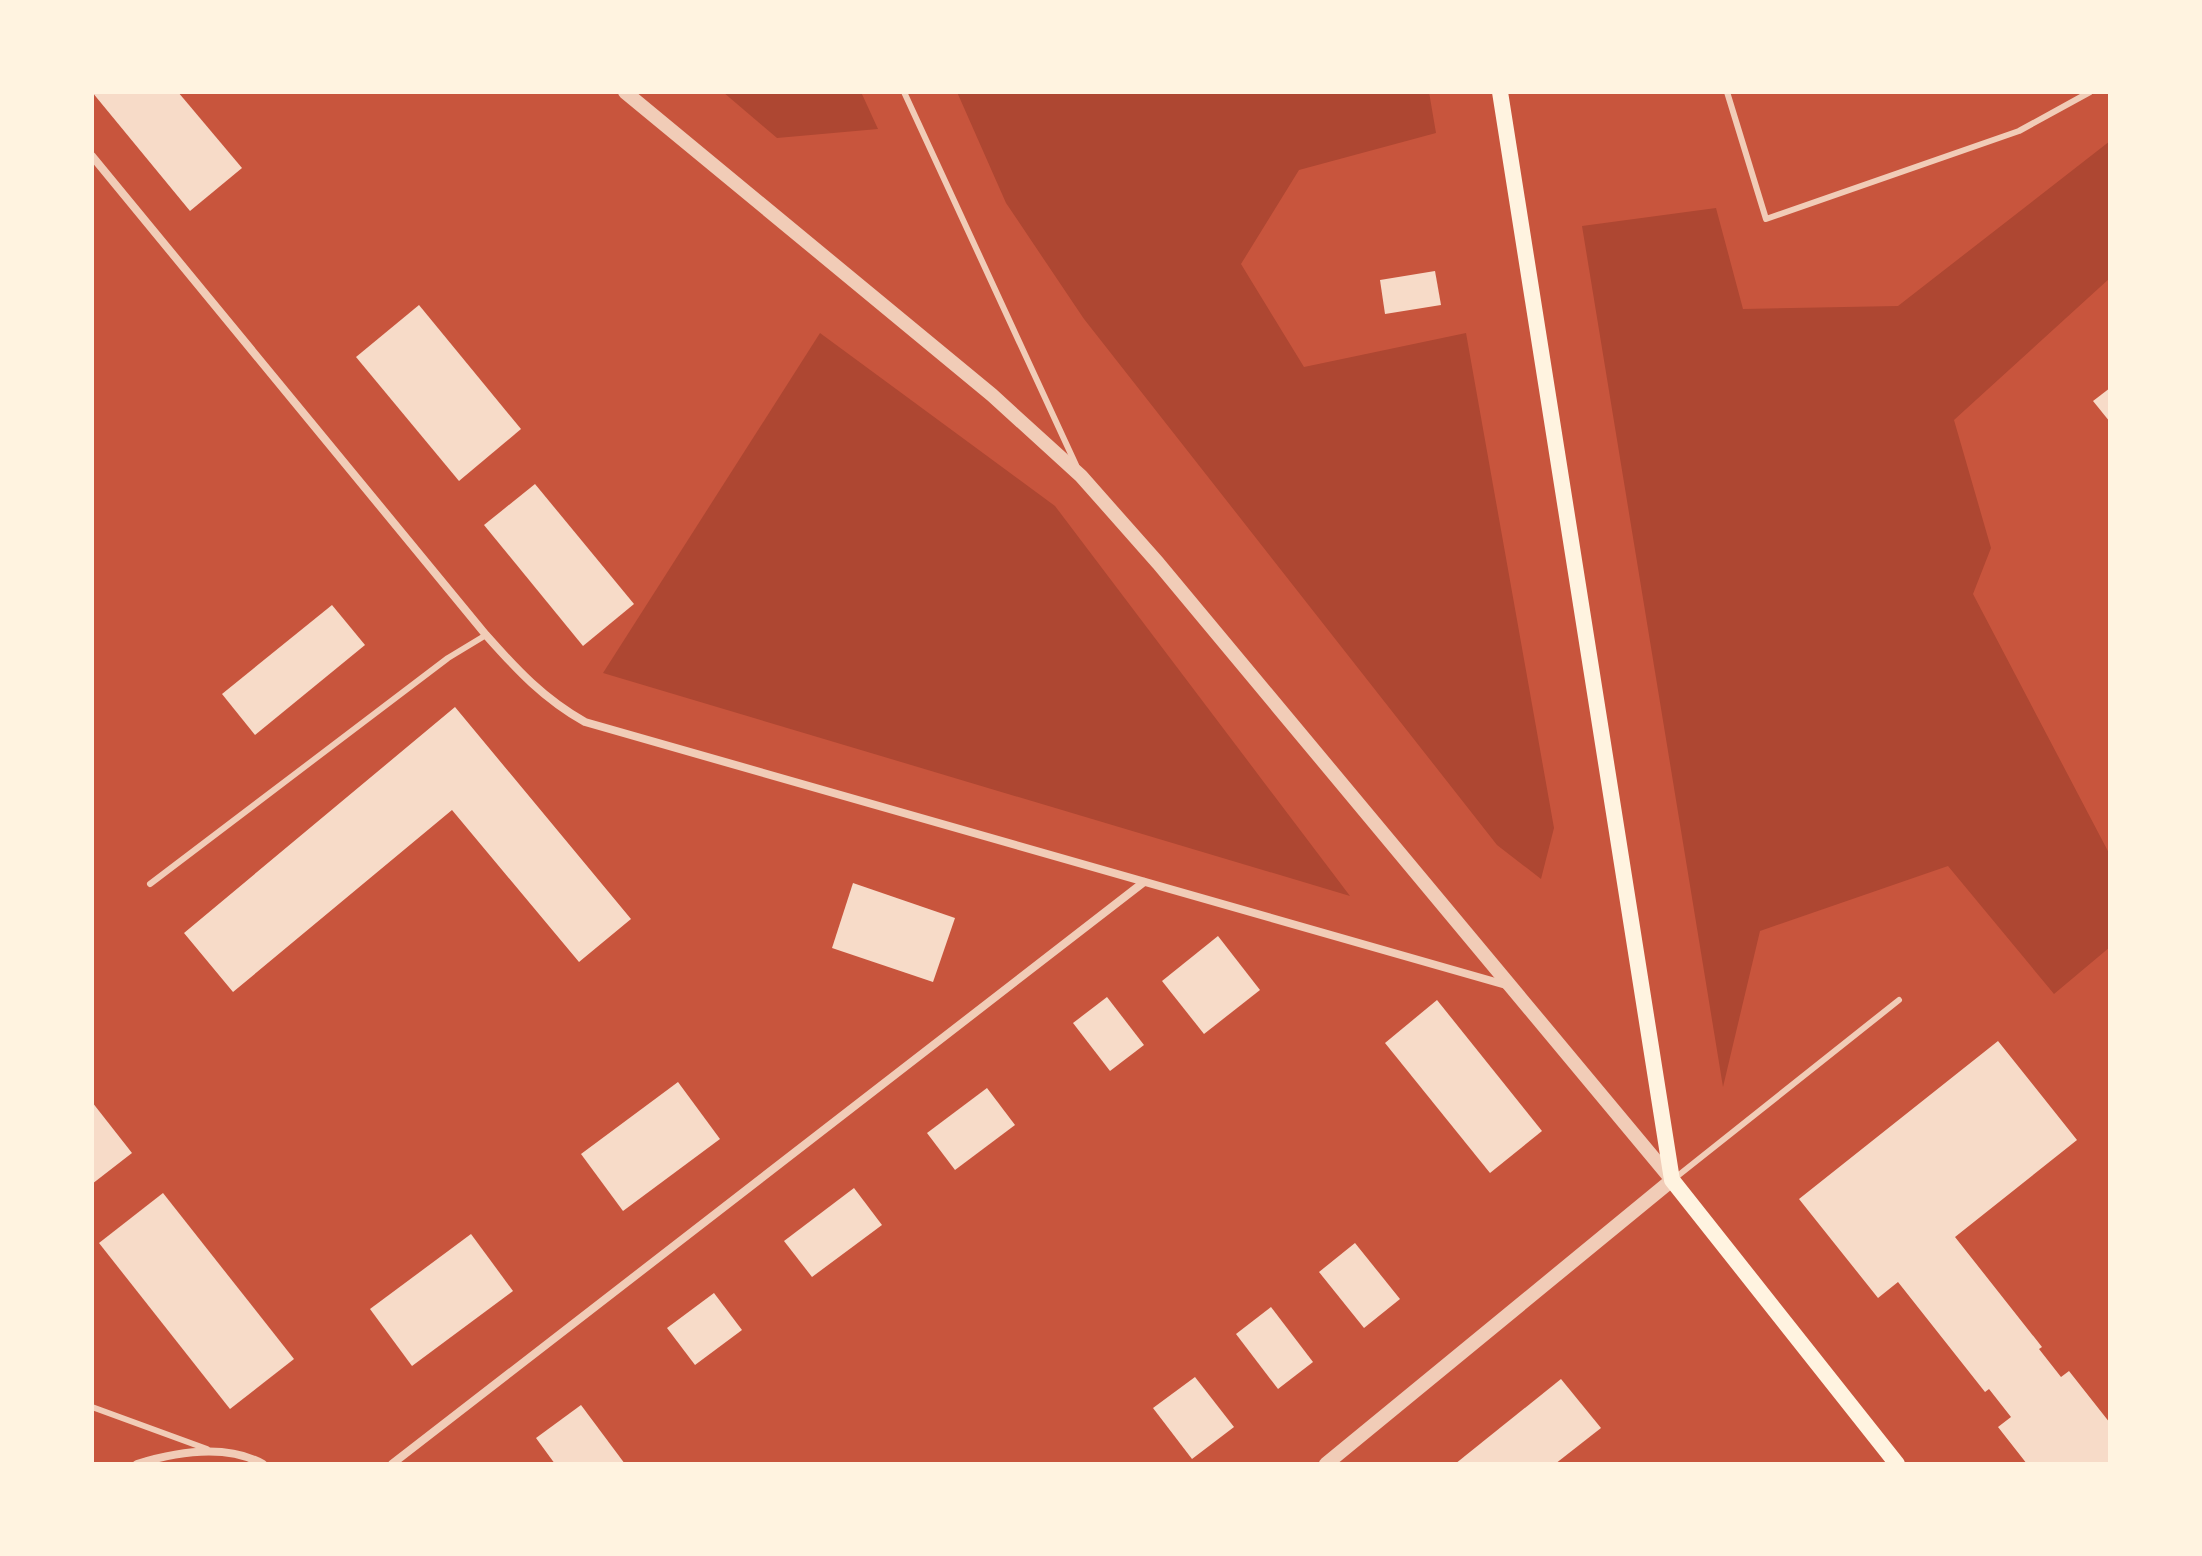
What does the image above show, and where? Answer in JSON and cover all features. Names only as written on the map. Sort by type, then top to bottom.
[{"type":"main road","points":[[1500,92],[1672,1180],[1897,1464]]},
{"type":"street","points":[[625,92],[992,395],[1081,476],[1158,563],[1672,1180],[1326,1464]]},
{"type":"street","points":[[92,156],[528,684],[585,722],[1510,986]]},
{"type":"street","points":[[392,1464],[1144,882]]},
{"type":"street","points":[[137,1464],[163,1456],[210,1451],[263,1464]]},
{"type":"lane","points":[[904,92],[1081,476]]},
{"type":"lane","points":[[1727,92],[1766,219],[2019,131],[2090,92]]},
{"type":"lane","points":[[150,884],[448,658],[486,635]]},
{"type":"lane","points":[[1672,1180],[1899,1000]]},
{"type":"lane","points":[[92,1407],[210,1451]]},
{"type":"shaded area","points":[[723,92],[861,92],[878,129],[777,138]]},
{"type":"shaded area","points":[[957,92],[1429,92],[1436,133],[1299,170],[1241,264],[1304,367],[1466,333],[1554,828],[1541,879],[1497,845],[1084,319],[1006,203]]},
{"type":"shaded area","points":[[2110,141],[2110,278],[1954,420],[1991,548],[1973,594],[2110,855],[2110,947],[2054,994],[1948,866],[1760,931],[1723,1087],[1582,226],[1716,208],[1743,309],[1898,306]]},
{"type":"shaded area","points":[[820,333],[1055,506],[1350,896],[603,673]]},
{"type":"building","points":[[92,92],[178,92],[242,168],[190,211]]},
{"type":"building","points":[[1435,271],[1441,305],[1385,314],[1380,280]]},
{"type":"building","points":[[419,305],[521,429],[459,481],[356,357]]},
{"type":"building","points":[[2110,388],[2110,422],[2093,401]]},
{"type":"building","points":[[535,484],[634,604],[583,646],[484,525]]},
{"type":"building","points":[[332,605],[365,645],[255,735],[222,694]]},
{"type":"building","points":[[455,707],[631,919],[579,962],[452,810],[233,992],[184,933]]},
{"type":"building","points":[[853,883],[955,918],[933,982],[832,948]]},
{"type":"building","points":[[1218,936],[1260,990],[1204,1034],[1162,981]]},
{"type":"building","points":[[1107,997],[1144,1045],[1110,1071],[1073,1023]]},
{"type":"building","points":[[1437,1000],[1542,1131],[1490,1173],[1385,1043]]},
{"type":"building","points":[[1998,1041],[2077,1140],[1955,1237],[2042,1347],[2039,1349],[2061,1377],[2069,1371],[2110,1423],[2110,1464],[2027,1464],[1998,1427],[2011,1417],[1989,1389],[1985,1392],[1898,1282],[1878,1298],[1799,1199]]},
{"type":"building","points":[[678,1082],[720,1139],[623,1211],[581,1154]]},
{"type":"building","points":[[987,1088],[1015,1125],[955,1170],[927,1133]]},
{"type":"building","points":[[92,1102],[132,1153],[92,1184]]},
{"type":"building","points":[[854,1188],[882,1225],[812,1277],[784,1241]]},
{"type":"building","points":[[163,1193],[294,1359],[230,1409],[99,1243]]},
{"type":"building","points":[[471,1234],[513,1291],[412,1366],[370,1309]]},
{"type":"building","points":[[1355,1243],[1400,1299],[1364,1328],[1319,1272]]},
{"type":"building","points":[[714,1293],[742,1330],[695,1365],[667,1328]]},
{"type":"building","points":[[1271,1307],[1313,1362],[1278,1389],[1236,1334]]},
{"type":"building","points":[[1195,1377],[1234,1427],[1192,1459],[1153,1408]]},
{"type":"building","points":[[1561,1379],[1601,1428],[1555,1464],[1455,1464]]},
{"type":"building","points":[[581,1405],[625,1464],[555,1464],[536,1438]]}]
